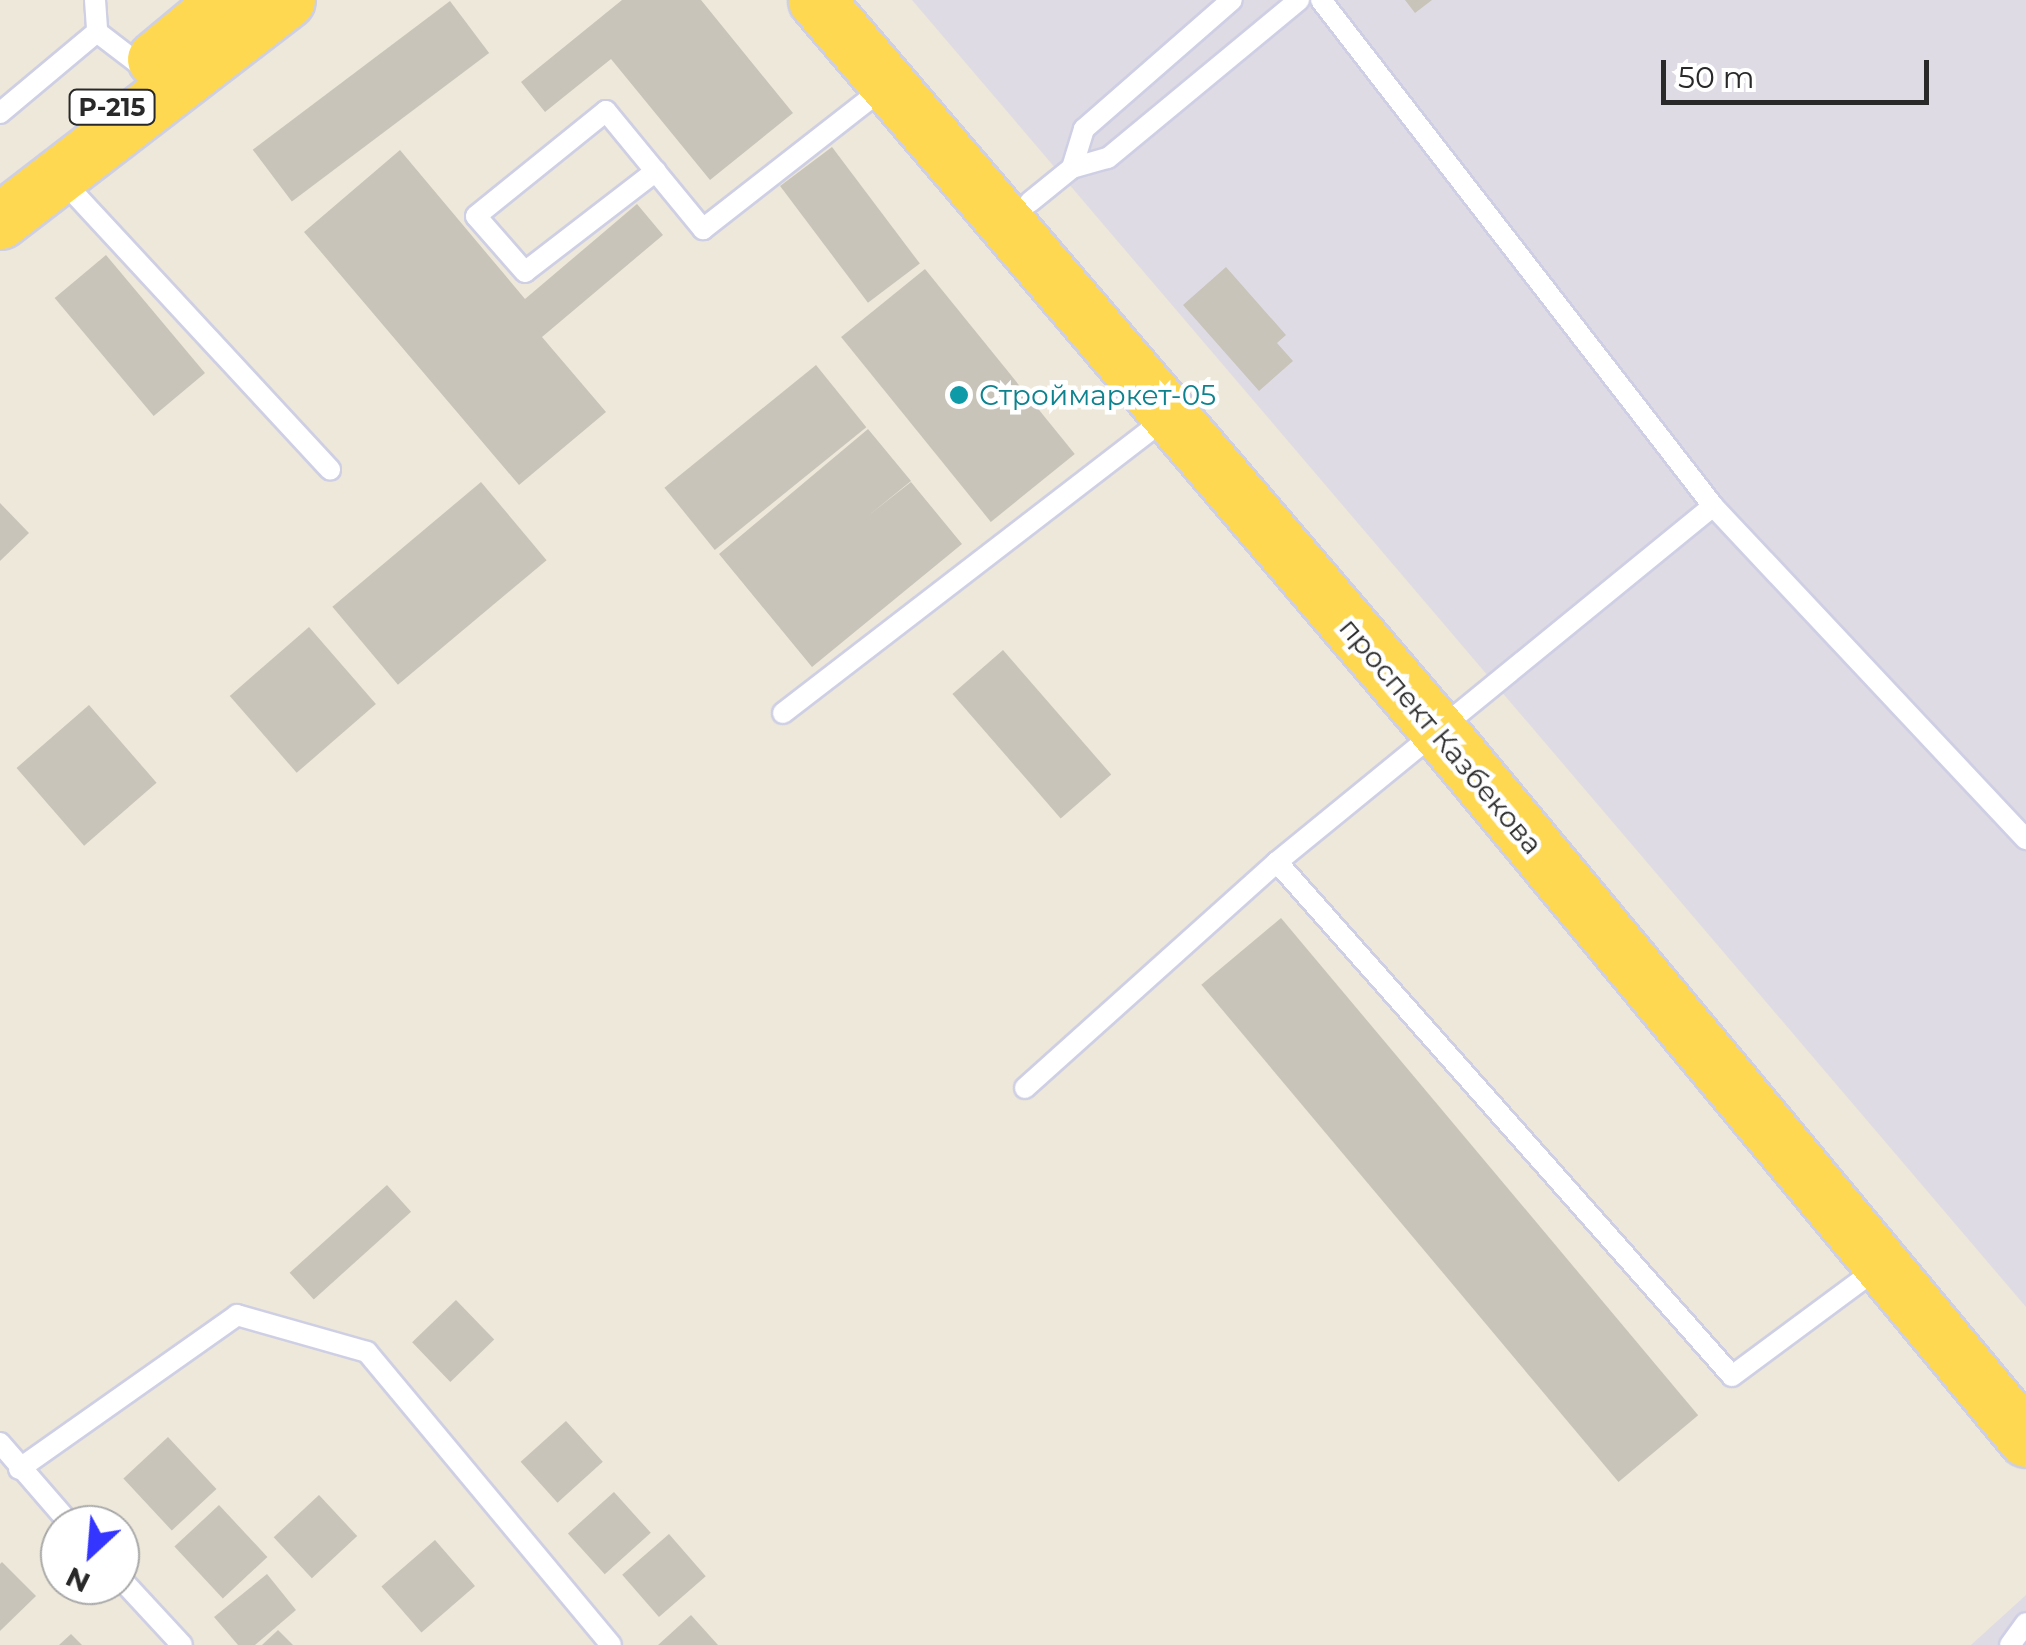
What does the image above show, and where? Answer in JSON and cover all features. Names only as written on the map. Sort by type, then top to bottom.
[{"type":"highway","name":"P-215","points":[[0,218],[83,142],[144,68],[226,0]]},
{"type":"highway","points":[[57,174],[287,0]]},
{"type":"highway","name":"проспект Казбекова","points":[[851,13],[890,83],[1168,416],[1452,718],[2026,1379]]},
{"type":"highway","name":"проспект Казбекова","points":[[851,13],[1030,202],[1452,718],[1882,1265],[2026,1438]]},
{"type":"highway","name":"P-215","points":[[0,218],[57,174]]},
{"type":"lane","points":[[96,0],[97,32]]},
{"type":"lane","points":[[1072,168],[1084,128],[1232,0]]},
{"type":"lane","points":[[1030,202],[1072,168],[1108,158],[1298,0]]},
{"type":"lane","points":[[1321,0],[1713,506],[2026,838]]},
{"type":"lane","points":[[97,32],[144,68]]},
{"type":"lane","points":[[0,113],[97,32]]},
{"type":"lane","points":[[656,172],[524,272],[476,216],[606,111],[704,229],[890,83]]},
{"type":"lane","points":[[57,174],[330,470]]},
{"type":"lane","points":[[783,713],[1168,416]]},
{"type":"lane","points":[[1024,1088],[1276,862],[1713,506]]},
{"type":"lane","points":[[1276,862],[1732,1376],[1882,1265]]},
{"type":"lane","points":[[19,1469],[237,1315],[367,1352],[611,1645]]},
{"type":"lane","points":[[0,1443],[52,1505]]},
{"type":"lane","points":[[140,1600],[182,1645]]},
{"type":"lane","points":[[2010,1645],[2026,1623]]},
{"type":"shaded area","points":[[912,0],[2026,0],[2026,1307]]},
{"type":"shaded area","points":[[2026,1595],[2026,1645],[1971,1645]]},
{"type":"building","points":[[622,0],[701,0],[793,113],[710,180],[611,59],[545,112],[521,82]]},
{"type":"building","points":[[1405,0],[1432,0],[1415,13]]},
{"type":"building","points":[[450,1],[489,53],[292,202],[253,150]]},
{"type":"building","points":[[832,147],[920,264],[868,303],[780,186]]},
{"type":"building","points":[[400,150],[525,299],[637,204],[663,235],[542,337],[606,412],[519,485],[304,232]]},
{"type":"building","points":[[106,255],[205,373],[154,416],[55,298]]},
{"type":"building","points":[[1226,267],[1286,335],[1277,343],[1293,361],[1259,391],[1183,305]]},
{"type":"building","name":"Строймаркет-05","points":[[925,269],[1075,454],[991,522],[841,337]]},
{"type":"building","points":[[816,365],[866,427],[715,550],[664,488]]},
{"type":"building","points":[[868,429],[911,481],[869,515],[911,482],[962,544],[812,667],[719,554]]},
{"type":"building","points":[[481,482],[547,560],[398,685],[332,607]]},
{"type":"building","points":[[0,503],[29,533],[0,561]]},
{"type":"building","points":[[309,627],[376,704],[297,773],[230,696]]},
{"type":"building","points":[[1003,650],[1111,775],[1061,818],[952,694]]},
{"type":"building","points":[[89,705],[157,783],[84,846],[17,768]]},
{"type":"building","points":[[1281,918],[1698,1415],[1619,1482],[1201,985]]},
{"type":"building","points":[[387,1185],[411,1212],[314,1299],[290,1273]]},
{"type":"building","points":[[456,1300],[494,1340],[450,1382],[412,1342]]},
{"type":"building","points":[[566,1421],[603,1462],[557,1503],[521,1462]]},
{"type":"building","points":[[168,1437],[216,1489],[172,1531],[123,1479]]},
{"type":"building","points":[[614,1492],[651,1533],[605,1574],[568,1533]]},
{"type":"building","points":[[319,1495],[357,1536],[312,1578],[274,1537]]},
{"type":"building","points":[[219,1505],[267,1557],[223,1599],[174,1547]]},
{"type":"building","points":[[669,1534],[706,1576],[659,1617],[622,1575]]},
{"type":"building","points":[[435,1540],[475,1586],[421,1633],[381,1587]]},
{"type":"building","points":[[0,1564],[36,1596],[0,1631]]},
{"type":"building","points":[[267,1574],[296,1610],[255,1645],[238,1645],[214,1617]]},
{"type":"building","points":[[691,1615],[718,1645],[658,1645]]},
{"type":"building","points":[[278,1630],[293,1645],[262,1645]]},
{"type":"building","points":[[71,1634],[82,1645],[59,1645]]},
{"type":"place","name":"Строймаркет-05","points":[[959,395]]}]
